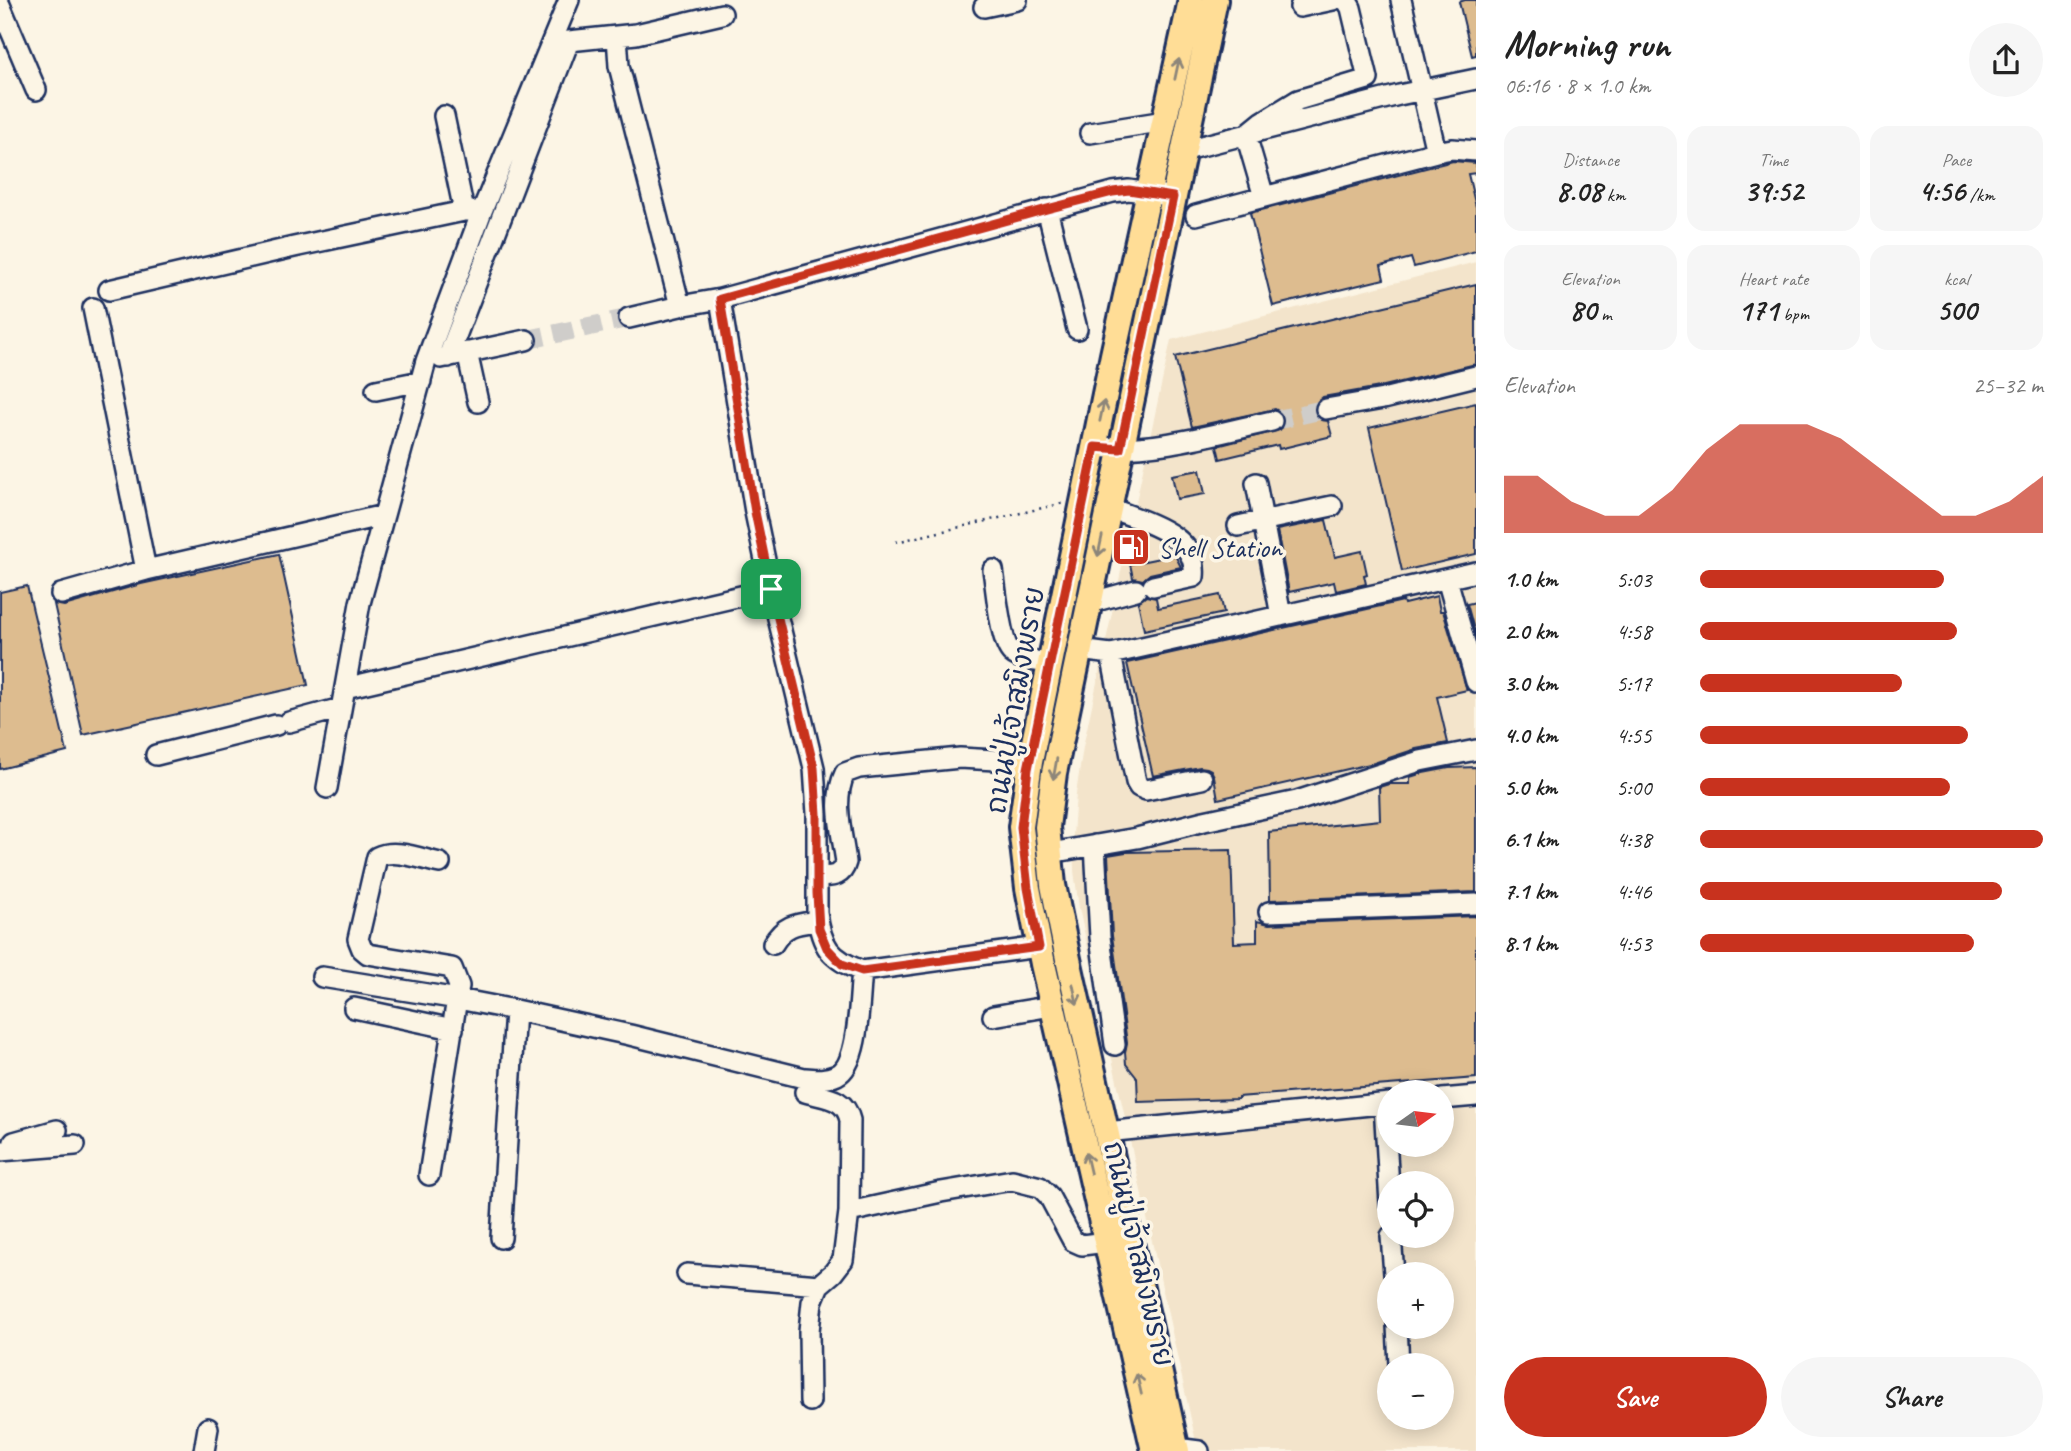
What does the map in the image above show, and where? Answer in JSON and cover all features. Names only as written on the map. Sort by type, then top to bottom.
[{"type":"main road","name":"ถนนปู่เจ้าสมิงพราย","points":[[1169,1450],[1106,1242],[1039,947],[1028,888],[1021,827],[1030,762],[1050,663],[1148,192],[1191,0]]},
{"type":"main road","name":"ถนนปู่เจ้าสมิงพราย","points":[[1169,1450],[1106,1132],[1053,885],[1047,828],[1054,773],[1088,603],[1215,0]]},
{"type":"street","points":[[327,788],[360,603],[423,371],[473,211],[569,0]]},
{"type":"street","points":[[984,7],[1017,0]]},
{"type":"street","points":[[1300,7],[1333,0]]},
{"type":"street","points":[[1344,0],[1351,8],[1368,79],[1374,84],[1379,101]]},
{"type":"street","points":[[1401,0],[1436,152]]},
{"type":"street","points":[[0,5],[36,90]]},
{"type":"street","points":[[478,402],[458,355],[569,41],[636,34],[722,14]]},
{"type":"street","points":[[617,36],[619,66],[680,306]]},
{"type":"street","points":[[1246,135],[1298,100],[1368,79]]},
{"type":"street","points":[[1182,151],[1476,79]]},
{"type":"street","points":[[444,116],[473,211]]},
{"type":"street","points":[[1090,133],[1166,121]]},
{"type":"street","points":[[1246,135],[1264,197]]},
{"type":"street","points":[[1196,215],[1436,152],[1452,149],[1476,150]]},
{"type":"street","points":[[629,318],[720,299],[1113,192],[1129,190],[1173,197]]},
{"type":"street","points":[[1047,209],[1077,329]]},
{"type":"street","points":[[109,290],[294,247],[473,211]]},
{"type":"street","points":[[720,299],[755,512],[814,768],[818,920],[827,948],[842,964],[862,971],[1039,947]]},
{"type":"street","points":[[93,308],[146,570]]},
{"type":"street","points":[[376,390],[458,355],[526,340]]},
{"type":"street","points":[[1326,410],[1476,376]]},
{"type":"street","points":[[1095,447],[1120,449],[1191,439],[1272,421]]},
{"type":"street","points":[[1256,483],[1281,616]]},
{"type":"street","points":[[1238,526],[1332,506]]},
{"type":"street","points":[[1088,603],[1194,577],[1191,552],[1182,542],[1163,530],[1108,507]]},
{"type":"street","points":[[61,594],[146,570],[384,515]]},
{"type":"street","points":[[993,570],[1007,645],[1012,653],[1050,663]]},
{"type":"street","points":[[1079,650],[1111,654],[1476,572]]},
{"type":"street","points":[[1447,579],[1476,682]]},
{"type":"street","points":[[345,688],[771,589]]},
{"type":"street","points":[[1111,654],[1139,787],[1146,790],[1202,779]]},
{"type":"street","points":[[156,755],[341,708]]},
{"type":"street","points":[[1049,853],[1137,838],[1297,802],[1420,761],[1476,750]]},
{"type":"street","points":[[817,877],[837,876],[844,870],[846,862],[838,805],[840,784],[845,772],[859,768],[960,758],[1030,762]]},
{"type":"street","points":[[1095,845],[1100,937],[1115,1045]]},
{"type":"street","points":[[429,1175],[459,986],[452,968],[368,954],[362,949],[358,939],[377,857],[384,853],[394,853],[440,863]]},
{"type":"street","points":[[1269,912],[1476,904]]},
{"type":"street","points":[[773,944],[781,931],[793,925],[818,920]]},
{"type":"street","points":[[322,976],[515,1010],[804,1078],[822,1079],[845,1070],[850,1060],[856,1034],[862,971]]},
{"type":"street","points":[[993,1016],[1052,1006]]},
{"type":"street","points":[[354,1008],[453,1029]]},
{"type":"street","points":[[501,1238],[515,1010]]},
{"type":"street","points":[[805,1092],[843,1103],[848,1111],[850,1132],[849,1212],[843,1261],[819,1285],[812,1302],[809,1331],[810,1401]]},
{"type":"street","points":[[1454,1098],[1476,1096]]},
{"type":"street","points":[[1106,1132],[1377,1105]]},
{"type":"street","points":[[2,1150],[15,1142],[57,1130]]},
{"type":"street","points":[[2,1150],[75,1146]]},
{"type":"street","points":[[849,1212],[1012,1180],[1040,1187],[1049,1196],[1073,1241],[1083,1245],[1106,1242]]},
{"type":"street","points":[[687,1274],[819,1285]]},
{"type":"street","points":[[204,1451],[208,1427]]},
{"type":"path","points":[[896,542],[1084,499]]},
{"type":"shaded area","points":[[1476,262],[1476,1451],[1198,1451],[1079,908],[1073,835],[1083,747],[1171,340]]},
{"type":"building","points":[[1476,0],[1476,55],[1472,56],[1459,2]]},
{"type":"building","points":[[1453,161],[1476,163],[1476,173],[1468,174],[1476,207],[1476,251],[1414,267],[1411,258],[1381,266],[1384,279],[1273,306],[1250,213]]},
{"type":"building","points":[[1476,284],[1476,364],[1380,387],[1323,397],[1315,404],[1314,412],[1321,420],[1328,421],[1332,436],[1279,449],[1278,445],[1220,459],[1217,446],[1280,430],[1284,418],[1275,409],[1192,427],[1175,357]]},
{"type":"building","points":[[1476,403],[1476,554],[1402,571],[1369,428]]},
{"type":"building","points":[[1200,470],[1205,494],[1177,499],[1172,475]]},
{"type":"building","points":[[1326,520],[1335,557],[1362,551],[1367,574],[1364,575],[1366,584],[1336,591],[1334,582],[1289,592],[1277,530]]},
{"type":"building","points":[[279,554],[308,685],[83,735],[54,604],[64,606],[141,584]]},
{"type":"building","points":[[1175,555],[1181,567],[1150,574],[1143,580],[1133,578],[1130,564]]},
{"type":"building","points":[[27,586],[67,752],[0,769],[0,592]]},
{"type":"building","points":[[1220,595],[1224,613],[1144,630],[1138,602],[1146,596],[1156,598],[1158,608]]},
{"type":"building","points":[[1437,596],[1467,690],[1437,697],[1448,743],[1218,799],[1214,776],[1207,768],[1153,776],[1127,663],[1403,601],[1404,604]]},
{"type":"building","points":[[1476,602],[1476,637],[1467,604]]},
{"type":"building","points":[[1476,767],[1476,892],[1270,900],[1269,832],[1380,820],[1379,787],[1410,784],[1410,777],[1423,773]]},
{"type":"building","points":[[1231,850],[1234,943],[1257,942],[1257,921],[1269,924],[1476,916],[1476,1078],[1377,1080],[1377,1086],[1238,1099],[1138,1102],[1137,1078],[1126,1064],[1127,1043],[1112,936],[1108,855],[1126,852]]},
{"type":"tunnel","points":[[526,340],[629,318]]},
{"type":"tunnel","points":[[1272,421],[1326,409]]},
{"type":"place","name":"Shell Station","points":[[1131,547]]},
{"type":"route","points":[[1129,190],[1173,197],[1120,449],[1095,447],[1028,769],[1021,827],[1028,888],[1039,947],[862,971],[842,964],[827,948],[819,929],[817,913],[814,768],[771,589],[755,512],[720,299],[1113,192],[1129,190]]}]
